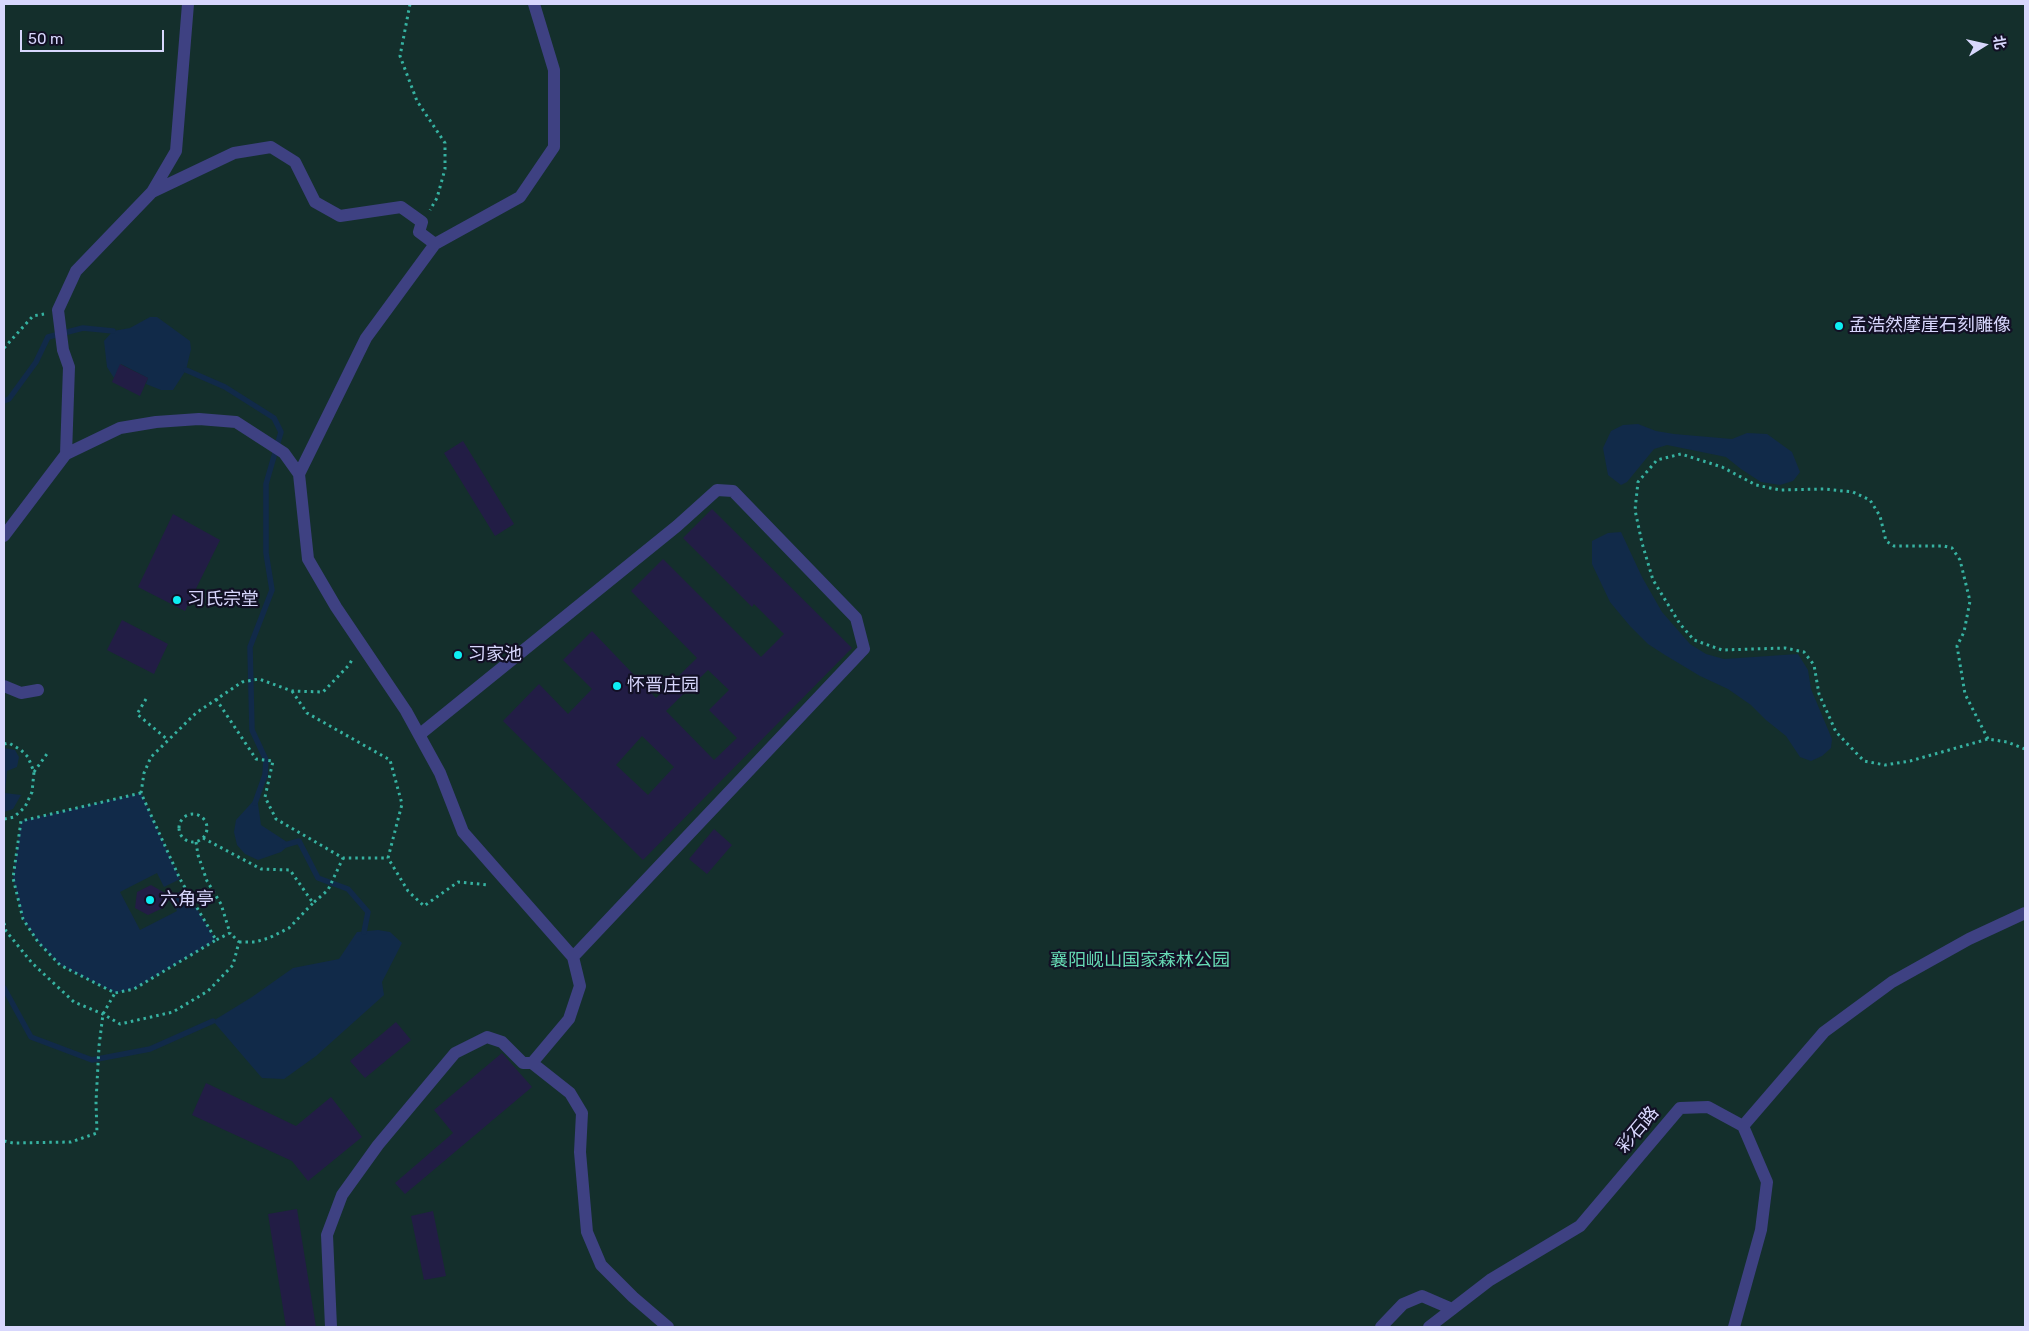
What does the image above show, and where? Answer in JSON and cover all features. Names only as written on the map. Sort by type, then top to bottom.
[{"type":"street","points":[[66,454],[69,368],[63,347],[59,316],[76,271],[152,192],[176,151],[188,4]]},
{"type":"street","points":[[299,474],[366,338],[435,244],[520,198],[554,147],[554,70],[534,4]]},
{"type":"street","points":[[152,192],[234,153],[271,148],[295,162],[315,202],[340,216],[401,207],[422,222],[419,232],[435,244]]},
{"type":"street","points":[[4,536],[66,454],[120,428],[156,422],[199,419],[236,422],[284,453],[299,474],[308,559],[336,607],[406,711],[440,773],[463,832],[574,957],[580,986],[569,1019],[532,1063]]},
{"type":"street","points":[[419,735],[677,526],[717,490],[733,491],[856,618],[864,649],[574,957]]},
{"type":"street","points":[[4,686],[20,693],[38,690]]},
{"type":"street","points":[[1734,1327],[1761,1230],[1767,1182],[1742,1126],[1824,1032],[1892,982],[1969,939],[2025,913]]},
{"type":"street","points":[[331,1327],[327,1235],[342,1195],[378,1145],[454,1053],[487,1037],[502,1042],[523,1063],[532,1063],[570,1093],[582,1113],[580,1152],[587,1232],[601,1265],[633,1297],[668,1327]]},
{"type":"street","name":"彩石路","points":[[1429,1327],[1490,1280],[1580,1226],[1680,1108],[1708,1107],[1742,1126]]},
{"type":"street","points":[[1381,1327],[1403,1304],[1422,1296],[1452,1309]]},
{"type":"path","points":[[410,4],[400,56],[417,101],[445,144],[445,169],[437,198],[422,222]]},
{"type":"path","points":[[4,348],[33,316],[59,316]]},
{"type":"path","points":[[1988,738],[1965,694],[1957,646],[1964,632],[1970,601],[1960,560],[1952,548],[1944,546],[1894,546],[1886,541],[1880,516],[1870,500],[1853,492],[1824,489],[1780,490],[1756,485],[1722,467],[1681,454],[1657,460],[1638,482],[1635,510],[1642,544],[1653,580],[1680,624],[1694,640],[1722,650],[1785,648],[1804,652],[1814,665],[1819,694],[1836,732],[1864,761],[1886,765],[1910,761],[1988,738],[2007,742],[2025,749]]},
{"type":"path","points":[[216,940],[182,884],[142,793],[144,773],[151,757],[196,713],[242,682],[259,679],[292,691],[323,692],[349,665],[361,645]]},
{"type":"path","points":[[292,691],[307,713],[390,760],[402,804],[388,858],[408,890],[424,906],[458,882],[488,885],[504,879]]},
{"type":"path","points":[[146,699],[137,714],[168,740]]},
{"type":"path","points":[[216,699],[256,759],[272,761],[265,797],[276,819],[342,858],[388,858]]},
{"type":"path","points":[[4,744],[9,743],[21,750],[28,757],[34,772],[32,792],[25,807],[14,817],[4,819]]},
{"type":"path","points":[[34,772],[49,751]]},
{"type":"path","points":[[142,793],[21,822],[13,878],[23,919],[38,942],[60,965],[115,993],[134,988],[230,933]]},
{"type":"path","points":[[195,814],[204,818],[207,826],[203,838],[196,842],[187,840],[180,833],[180,823],[186,816],[195,814]]},
{"type":"path","points":[[203,838],[261,869],[290,870],[313,902]]},
{"type":"path","points":[[196,842],[207,881],[221,904],[230,933],[238,942],[255,942],[269,938],[289,928],[313,902],[328,890],[342,858]]},
{"type":"path","points":[[4,923],[6,931],[32,963],[74,1002],[104,1014],[120,1024],[172,1012],[208,992],[233,965],[238,942]]},
{"type":"path","points":[[4,1141],[13,1144],[71,1142],[97,1133],[97,1066],[99,1046],[104,1014],[115,993]]},
{"type":"green space","name":"襄阳岘山国家森林公园","points":[[4,4],[2025,4],[2025,1327],[4,1327]]},
{"type":"water","points":[[150,317],[157,317],[190,341],[191,349],[186,370],[173,390],[161,390],[146,384],[148,378],[121,364],[114,378],[107,367],[104,341],[113,331],[130,328]]},
{"type":"water","points":[[1638,424],[1656,431],[1674,434],[1732,439],[1747,433],[1767,434],[1792,452],[1800,472],[1793,481],[1780,485],[1761,482],[1726,457],[1667,445],[1654,449],[1627,482],[1621,485],[1608,475],[1603,448],[1611,431],[1623,425]]},
{"type":"water","points":[[1621,532],[1642,577],[1662,612],[1690,644],[1706,654],[1724,659],[1798,654],[1808,670],[1811,689],[1832,739],[1831,748],[1822,756],[1811,761],[1800,757],[1786,736],[1751,705],[1728,689],[1700,676],[1648,644],[1630,626],[1610,602],[1592,564],[1592,541],[1608,533]]},
{"type":"water","points":[[4,748],[15,750],[19,757],[17,767],[7,771],[5,793],[21,795],[13,809],[4,812]]},
{"type":"water","points":[[141,793],[180,879],[164,887],[157,873],[120,892],[140,930],[177,911],[169,897],[185,889],[216,940],[134,989],[115,993],[60,965],[38,942],[23,919],[13,878],[21,821]]},
{"type":"water","points":[[257,797],[261,825],[290,844],[281,852],[258,860],[245,854],[237,845],[234,832],[236,820]]},
{"type":"water","points":[[378,930],[390,932],[402,943],[382,982],[384,995],[316,1056],[284,1079],[262,1078],[213,1021],[252,997],[293,968],[339,959],[357,932]]},
{"type":"building","points":[[120,364],[148,378],[140,396],[112,382]]},
{"type":"building","points":[[463,441],[514,524],[495,536],[444,453]]},
{"type":"building","name":"怀晋庄园","points":[[712,509],[852,648],[643,860],[503,721],[539,684],[568,714],[592,689],[563,660],[592,631],[656,698],[697,658],[631,591],[663,559],[761,657],[784,634],[754,604],[752,607],[683,538]],"holes":[[[708,670],[729,690],[709,710],[737,738],[714,760],[666,711]],[[642,736],[674,767],[648,795],[616,765]]]},
{"type":"building","name":"习氏宗堂","points":[[173,514],[220,540],[185,611],[138,587]]},
{"type":"building","points":[[122,620],[168,644],[154,674],[107,650]]},
{"type":"building","points":[[714,829],[732,845],[707,874],[689,859]]},
{"type":"building","name":"六角亭","points":[[151,885],[165,893],[163,908],[148,915],[135,908],[137,892]]},
{"type":"building","points":[[396,1022],[411,1040],[365,1078],[350,1061]]},
{"type":"building","points":[[502,1053],[532,1087],[405,1194],[395,1183],[453,1133],[434,1110]]},
{"type":"building","points":[[206,1083],[296,1126],[331,1097],[362,1137],[308,1181],[292,1161],[192,1115]]},
{"type":"building","points":[[297,1209],[316,1327],[286,1327],[268,1214]]},
{"type":"building","points":[[433,1211],[446,1276],[424,1280],[411,1216]]},
{"type":"waterway","points":[[4,401],[9,399],[36,362],[48,337],[83,328],[113,331]]},
{"type":"waterway","points":[[186,370],[225,387],[274,418],[281,432],[266,484],[266,553],[272,590],[250,647],[252,730],[266,760],[265,775],[255,803]]},
{"type":"waterway","points":[[285,845],[299,841],[318,878],[348,889],[368,912],[364,932]]},
{"type":"waterway","points":[[4,988],[31,1037],[92,1060],[150,1049],[213,1021]]},
{"type":"place","name":"孟浩然摩崖石刻雕像","points":[[1839,326]]},
{"type":"place","name":"习氏宗堂","points":[[177,600]]},
{"type":"place","name":"习家池","points":[[458,655]]},
{"type":"place","name":"怀晋庄园","points":[[617,686]]},
{"type":"place","name":"六角亭","points":[[150,900]]}]
